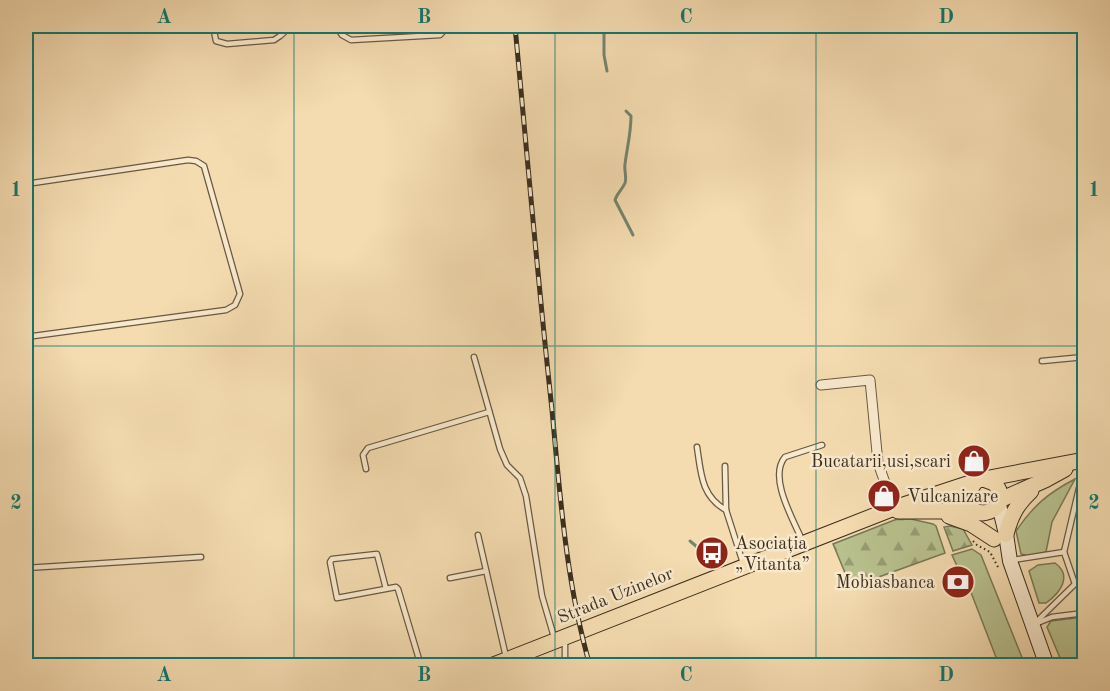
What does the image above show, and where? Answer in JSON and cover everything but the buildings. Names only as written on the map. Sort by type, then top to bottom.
[{"type":"main road","name":"Strada Uzinelor","points":[[490,666],[891,510],[980,481],[1082,463]]},
{"type":"main road","points":[[978,512],[991,512],[999,502],[1082,463]]},
{"type":"main road","points":[[1000,536],[1016,506],[1045,480]]},
{"type":"main road","points":[[1000,536],[967,499],[969,489],[980,481],[998,487],[1000,536],[1005,565],[1033,625],[1047,666]]},
{"type":"main road","name":"Strada Uzinelor","points":[[891,510],[978,512]]},
{"type":"main road","points":[[934,512],[1000,536]]},
{"type":"street","points":[[821,385],[870,380],[878,463],[891,510]]},
{"type":"lane","points":[[213,26],[216,40],[227,44],[274,40],[291,26]]},
{"type":"lane","points":[[336,26],[342,35],[351,40],[440,34],[448,26]]},
{"type":"lane","points":[[1039,26],[1084,29]]},
{"type":"lane","points":[[26,184],[188,160],[196,161],[204,166],[240,294],[235,305],[226,310],[26,338]]},
{"type":"lane","points":[[474,357],[503,459],[520,478],[526,496],[542,596],[560,638],[565,666]]},
{"type":"lane","points":[[1042,361],[1084,357]]},
{"type":"lane","points":[[366,469],[363,454],[368,448],[489,412]]},
{"type":"lane","points":[[803,543],[781,491],[780,465],[789,455],[822,445]]},
{"type":"lane","points":[[698,447],[705,489],[712,500],[726,510]]},
{"type":"lane","points":[[1033,625],[1075,584],[1064,552],[1082,463]]},
{"type":"lane","points":[[725,466],[726,510],[744,566]]},
{"type":"lane","points":[[478,534],[507,659]]},
{"type":"lane","points":[[1005,565],[1064,552]]},
{"type":"lane","points":[[386,589],[377,554],[331,560],[337,598],[386,589],[396,587],[398,589],[421,666]]},
{"type":"lane","points":[[26,568],[201,557]]},
{"type":"lane","points":[[450,578],[486,571]]},
{"type":"lane","points":[[1033,625],[1052,617],[1084,613]]},
{"type":"path","points":[[970,537],[977,545],[990,552],[1005,565]]},
{"type":"green space","points":[[1075,479],[1052,522],[1046,552],[1029,556],[1021,554],[1016,531],[1022,522],[1042,501]]},
{"type":"green space","points":[[897,519],[911,519],[936,526],[945,553],[851,587],[833,544]]},
{"type":"green space","points":[[944,527],[963,529],[972,545],[953,551]]},
{"type":"green space","points":[[972,549],[981,555],[1025,665],[999,665],[962,569],[957,566],[952,555]]},
{"type":"green space","points":[[1055,563],[1063,573],[1064,579],[1060,589],[1046,603],[1039,603],[1029,571],[1038,565]]},
{"type":"green space","points":[[1084,617],[1084,665],[1063,665],[1047,627],[1051,621]]},
{"type":"waterway","points":[[604,26],[604,55],[607,71]]},
{"type":"waterway","points":[[626,111],[631,116],[625,166],[626,181],[615,200],[633,235]]},
{"type":"waterway","points":[[690,541],[708,556]]},
{"type":"railway","points":[[515,26],[561,506],[575,603],[590,666]]},
{"type":"place","name":"Bucatarii,usi,scari","points":[[974,461]]},
{"type":"place","name":"Vulcanizare","points":[[884,496]]},
{"type":"place","name":"Asociația „Vitanta”","points":[[712,553]]},
{"type":"place","name":"Mobiasbanca","points":[[958,582]]}]
